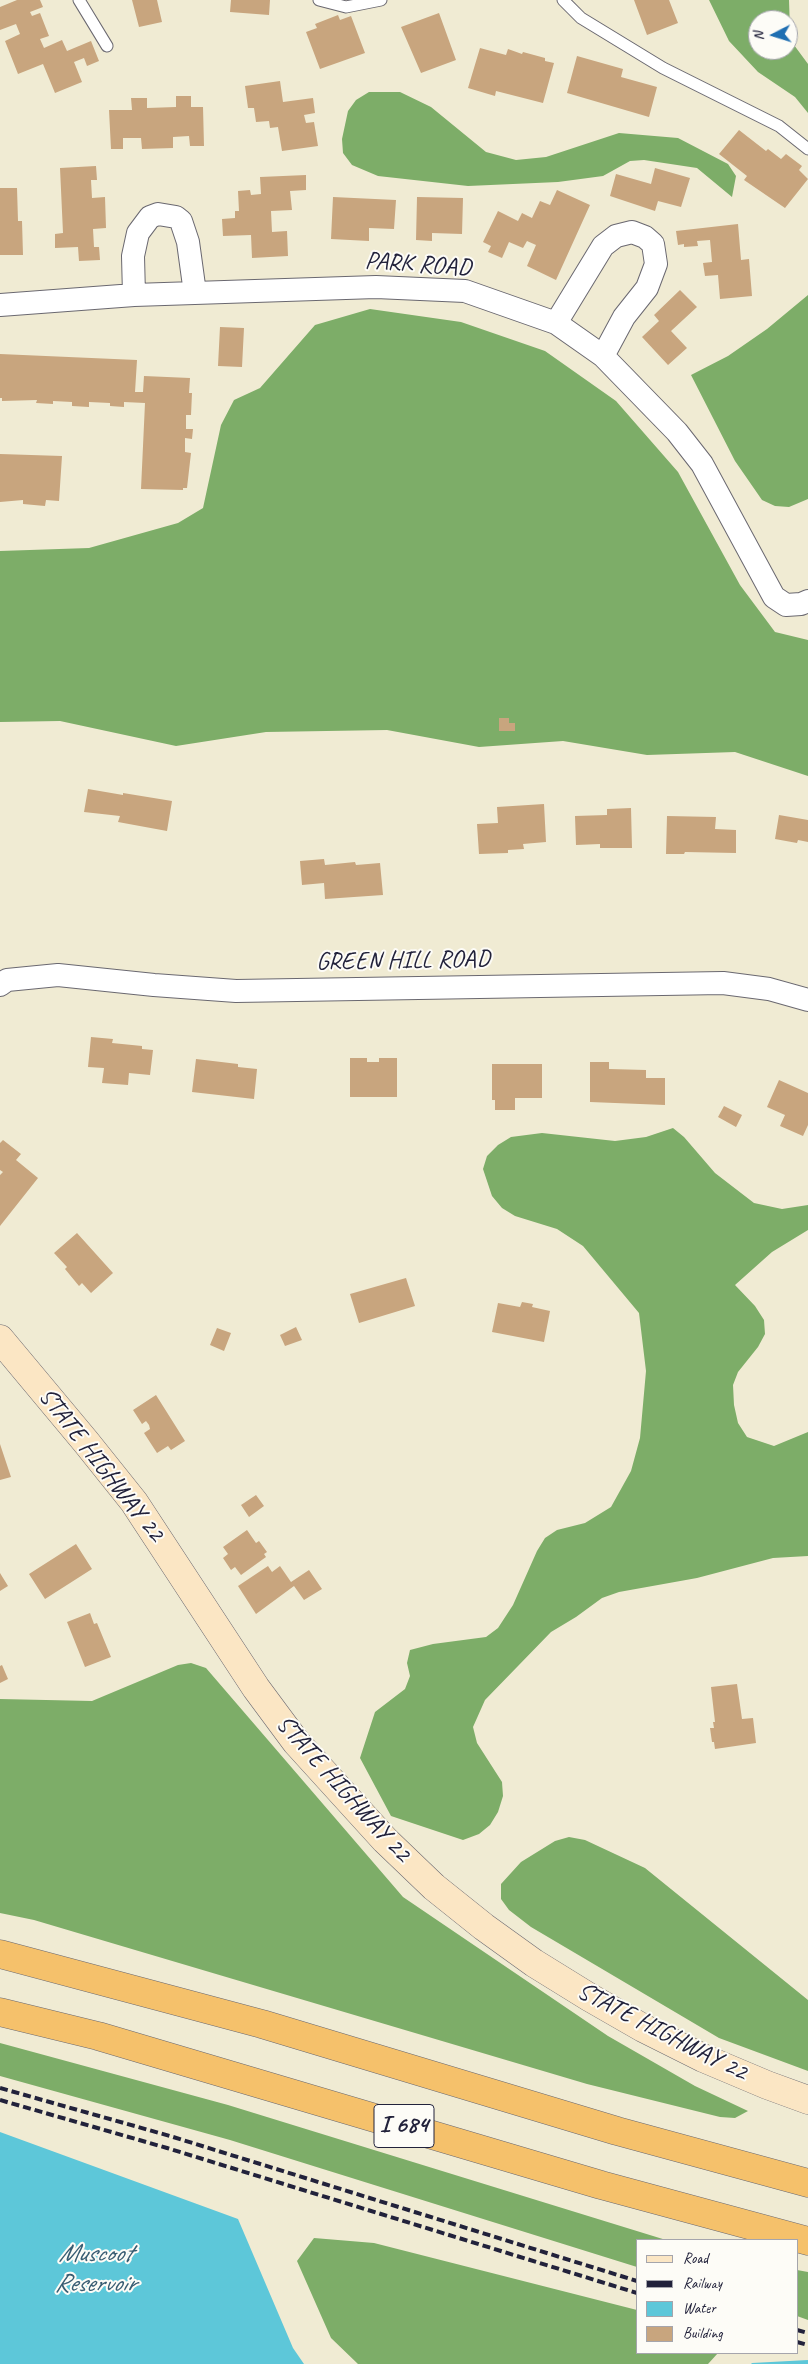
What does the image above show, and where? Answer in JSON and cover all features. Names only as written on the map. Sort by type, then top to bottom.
[{"type":"highway","name":"I 684","points":[[0,1954],[262,2024],[617,2131],[808,2182]]},
{"type":"highway","name":"I 684","points":[[0,2012],[98,2036],[601,2185],[808,2241]]},
{"type":"main road","name":"STATE HIGHWAY 22","points":[[0,1339],[134,1502],[256,1688],[296,1742],[338,1790],[413,1867],[484,1927],[534,1963],[589,1998],[703,2058],[767,2086],[808,2100]]},
{"type":"street","points":[[134,294],[133,256],[138,233],[150,217],[158,214],[176,216],[181,220],[188,242],[195,293]]},
{"type":"street","points":[[556,323],[603,246],[616,236],[632,232],[645,237],[653,244],[656,264],[647,288],[624,318],[603,356]]},
{"type":"street","name":"PARK ROAD","points":[[0,305],[134,294],[376,287],[466,291],[556,323],[603,356],[677,432],[702,464],[774,597],[786,604],[801,604],[808,601]]},
{"type":"street","name":"GREEN HILL ROAD","points":[[0,985],[8,980],[58,975],[236,991],[723,983],[770,989],[808,1000]]},
{"type":"lane","points":[[79,0],[107,46]]},
{"type":"lane","points":[[319,0],[346,7],[381,0]]},
{"type":"lane","points":[[563,0],[581,18],[663,68],[779,126],[808,149]]},
{"type":"green space","points":[[709,0],[789,0],[789,10],[748,10],[748,60],[798,60],[798,50],[808,64],[808,113],[795,97],[758,72],[729,41]]},
{"type":"green space","points":[[369,92],[400,92],[431,107],[486,152],[516,160],[546,157],[619,133],[678,138],[728,164],[736,176],[732,197],[697,168],[644,160],[630,161],[603,176],[558,182],[468,186],[378,176],[352,165],[343,153],[342,139],[348,111],[356,100]]},
{"type":"green space","points":[[808,295],[808,499],[789,507],[775,506],[762,500],[735,461],[691,375],[728,356],[767,329]]},
{"type":"green space","points":[[370,309],[461,322],[545,351],[616,401],[678,472],[740,585],[775,632],[808,640],[808,776],[735,752],[647,755],[563,741],[479,747],[387,730],[266,732],[176,746],[60,721],[0,722],[0,551],[89,548],[178,523],[203,508],[221,425],[234,400],[260,388],[315,325]]},
{"type":"green space","points":[[673,1128],[684,1137],[715,1173],[754,1203],[782,1209],[808,1205],[808,1230],[772,1252],[735,1285],[755,1306],[764,1320],[765,1334],[758,1347],[738,1372],[733,1385],[734,1405],[738,1423],[747,1437],[774,1446],[808,1432],[808,1556],[773,1558],[697,1578],[619,1592],[602,1598],[551,1632],[485,1700],[473,1727],[477,1743],[502,1782],[503,1796],[498,1812],[490,1825],[479,1834],[463,1840],[391,1816],[360,1758],[375,1712],[405,1689],[410,1676],[407,1663],[410,1650],[433,1644],[486,1637],[498,1628],[513,1605],[537,1551],[545,1538],[557,1530],[585,1523],[611,1507],[631,1471],[640,1438],[646,1371],[639,1313],[583,1246],[557,1229],[515,1216],[502,1208],[492,1196],[483,1169],[487,1156],[498,1145],[511,1137],[542,1133],[615,1141],[646,1137]]},
{"type":"green space","points":[[191,1663],[206,1668],[403,1897],[608,2036],[695,2086],[748,2111],[735,2118],[720,2117],[587,2084],[34,1920],[0,1913],[0,1699],[92,1701],[178,1665]]},
{"type":"green space","points":[[569,1837],[585,1840],[645,1868],[808,2000],[808,2071],[719,2038],[531,1927],[509,1910],[501,1899],[501,1884],[521,1862],[555,1841]]},
{"type":"green space","points":[[0,2043],[228,2105],[663,2239],[636,2239],[636,2267],[230,2140],[0,2076]]},
{"type":"green space","points":[[314,2238],[374,2243],[636,2310],[636,2354],[717,2354],[708,2364],[358,2364],[331,2338],[297,2261]]},
{"type":"green space","points":[[798,2270],[808,2272],[808,2320],[798,2316]]},
{"type":"water","name":"Muscoot Reservoir","points":[[0,2132],[238,2219],[293,2348],[304,2364],[0,2364]]},
{"type":"water","points":[[808,2360],[808,2364],[751,2364],[752,2363]]},
{"type":"building","points":[[17,0],[40,0],[43,7],[30,12],[32,16],[40,13],[49,36],[40,39],[44,48],[62,40],[67,51],[91,41],[99,61],[87,66],[84,58],[74,62],[82,82],[55,93],[43,64],[18,74],[5,41],[20,34],[16,24],[0,30],[0,7]]},
{"type":"building","points":[[132,0],[157,0],[162,22],[139,27]]},
{"type":"building","points":[[231,0],[270,0],[269,15],[230,12]]},
{"type":"building","points":[[634,0],[669,0],[678,23],[647,35]]},
{"type":"building","points":[[439,13],[456,60],[421,73],[401,27]]},
{"type":"building","points":[[338,15],[340,20],[351,16],[365,53],[320,69],[306,32],[317,28],[315,24]]},
{"type":"building","points":[[480,48],[506,55],[508,49],[522,54],[523,52],[545,58],[545,61],[554,63],[543,103],[496,91],[495,96],[468,88]]},
{"type":"building","points":[[577,56],[623,69],[621,77],[657,87],[649,117],[567,93]]},
{"type":"building","points":[[280,81],[283,102],[313,98],[315,113],[304,115],[306,123],[314,122],[318,146],[282,151],[278,127],[270,128],[269,121],[256,122],[254,108],[248,108],[245,86]]},
{"type":"building","points":[[176,96],[191,96],[191,107],[203,107],[204,146],[190,146],[189,136],[173,137],[173,148],[142,149],[141,138],[123,138],[123,149],[111,149],[109,110],[132,110],[131,98],[147,98],[147,108],[176,107]]},
{"type":"building","points":[[739,130],[766,151],[768,149],[781,159],[786,154],[802,166],[799,170],[808,179],[785,208],[744,180],[747,176],[719,154]]},
{"type":"building","points":[[96,166],[97,180],[91,180],[92,198],[105,197],[106,228],[93,229],[94,247],[99,247],[100,260],[79,261],[78,247],[55,248],[55,234],[63,233],[60,168]]},
{"type":"building","points":[[655,168],[690,178],[681,207],[658,201],[655,211],[610,196],[616,174],[651,184]]},
{"type":"building","points":[[306,175],[306,190],[290,191],[292,210],[271,211],[272,232],[287,231],[288,256],[252,258],[251,235],[223,236],[222,219],[235,218],[235,211],[239,211],[238,191],[250,190],[251,195],[261,194],[260,177]]},
{"type":"building","points":[[0,188],[17,188],[18,221],[22,221],[23,255],[0,255]]},
{"type":"building","points":[[557,190],[590,205],[556,280],[527,266],[536,245],[527,241],[523,248],[509,242],[502,258],[488,252],[491,246],[483,242],[498,211],[518,221],[522,213],[532,218],[540,201],[550,205]]},
{"type":"building","points":[[333,197],[396,200],[394,229],[369,228],[369,241],[331,239]]},
{"type":"building","points":[[417,197],[463,198],[462,234],[432,233],[432,241],[416,240]]},
{"type":"building","points":[[738,224],[741,260],[749,259],[752,296],[720,299],[718,275],[705,276],[703,263],[712,262],[710,240],[697,241],[698,246],[684,247],[684,244],[678,245],[676,231]]},
{"type":"building","points":[[680,290],[697,307],[671,331],[687,348],[668,365],[642,337],[659,321],[654,315]]},
{"type":"building","points":[[220,327],[244,328],[242,367],[218,366]]},
{"type":"building","points":[[0,354],[137,360],[135,392],[143,392],[144,376],[190,378],[189,393],[192,393],[191,415],[186,415],[186,429],[193,429],[192,439],[185,438],[185,452],[191,453],[187,488],[183,488],[183,490],[141,489],[145,403],[124,402],[124,407],[110,406],[110,403],[89,402],[89,407],[72,406],[72,402],[53,401],[53,404],[36,403],[37,400],[2,401],[2,398],[0,398]]},
{"type":"building","points":[[0,454],[62,456],[59,501],[46,500],[45,506],[23,504],[23,500],[0,502]]},
{"type":"building","points":[[499,718],[509,718],[509,723],[515,723],[515,731],[499,731]]},
{"type":"building","points":[[88,789],[172,801],[167,831],[118,822],[120,816],[84,812]]},
{"type":"building","points":[[544,804],[546,842],[523,844],[524,849],[508,850],[508,853],[479,854],[477,824],[498,823],[497,807]]},
{"type":"building","points":[[631,808],[632,848],[600,848],[600,844],[576,845],[575,816],[607,815],[607,809]]},
{"type":"building","points":[[779,815],[808,820],[808,842],[798,840],[797,843],[775,839]]},
{"type":"building","points":[[667,816],[716,817],[715,829],[736,830],[736,853],[685,852],[684,854],[666,854]]},
{"type":"building","points":[[324,859],[325,865],[355,862],[356,865],[380,863],[383,895],[325,899],[324,883],[302,885],[300,861]]},
{"type":"building","points":[[91,1037],[113,1039],[112,1043],[142,1046],[142,1049],[153,1050],[150,1075],[129,1073],[128,1085],[102,1083],[104,1068],[88,1067]]},
{"type":"building","points":[[350,1058],[367,1058],[367,1062],[379,1062],[379,1058],[397,1058],[397,1097],[350,1097]]},
{"type":"building","points":[[196,1059],[238,1064],[238,1067],[257,1069],[254,1099],[192,1092]]},
{"type":"building","points":[[590,1062],[609,1062],[609,1069],[646,1070],[646,1078],[665,1078],[665,1105],[590,1102]]},
{"type":"building","points":[[492,1064],[542,1064],[542,1098],[515,1098],[515,1110],[495,1110],[495,1100],[492,1100]]},
{"type":"building","points":[[779,1080],[808,1093],[808,1125],[803,1136],[780,1126],[785,1115],[767,1107]]},
{"type":"building","points":[[724,1106],[742,1115],[736,1127],[718,1117]]},
{"type":"building","points":[[3,1140],[21,1154],[16,1160],[38,1178],[0,1226],[0,1175],[3,1172],[0,1170],[0,1143]]},
{"type":"building","points":[[77,1233],[113,1273],[91,1293],[82,1283],[79,1286],[65,1269],[67,1267],[54,1253]]},
{"type":"building","points":[[406,1278],[415,1306],[359,1323],[350,1294]]},
{"type":"building","points":[[522,1302],[533,1304],[532,1307],[550,1311],[544,1342],[492,1332],[498,1303],[520,1307]]},
{"type":"building","points":[[296,1327],[302,1340],[285,1346],[280,1335]]},
{"type":"building","points":[[217,1328],[231,1333],[224,1351],[210,1345]]},
{"type":"building","points":[[156,1395],[185,1441],[171,1450],[168,1446],[157,1453],[144,1433],[150,1429],[149,1425],[146,1421],[142,1424],[133,1410]]},
{"type":"building","points":[[0,1444],[11,1477],[0,1480]]},
{"type":"building","points":[[256,1495],[264,1506],[249,1517],[241,1505]]},
{"type":"building","points":[[247,1530],[256,1543],[259,1541],[267,1552],[264,1554],[266,1557],[241,1575],[235,1567],[231,1570],[223,1558],[228,1554],[223,1547]]},
{"type":"building","points":[[76,1544],[92,1569],[45,1599],[29,1574]]},
{"type":"building","points":[[268,1566],[272,1572],[280,1566],[291,1582],[309,1570],[322,1589],[304,1600],[294,1586],[256,1614],[238,1586]]},
{"type":"building","points":[[0,1573],[8,1586],[0,1591]]},
{"type":"building","points":[[90,1613],[94,1624],[97,1623],[111,1657],[85,1667],[67,1622]]},
{"type":"building","points":[[2,1665],[8,1679],[0,1683],[0,1666]]},
{"type":"building","points":[[737,1684],[742,1719],[753,1718],[756,1743],[715,1749],[710,1728],[714,1728],[713,1722],[715,1722],[711,1687]]},
{"type":"railway","points":[[0,2088],[170,2136],[636,2281]]},
{"type":"railway","points":[[0,2100],[167,2148],[636,2293]]},
{"type":"railway","points":[[798,2330],[808,2333]]},
{"type":"railway","points":[[798,2342],[808,2345]]}]
